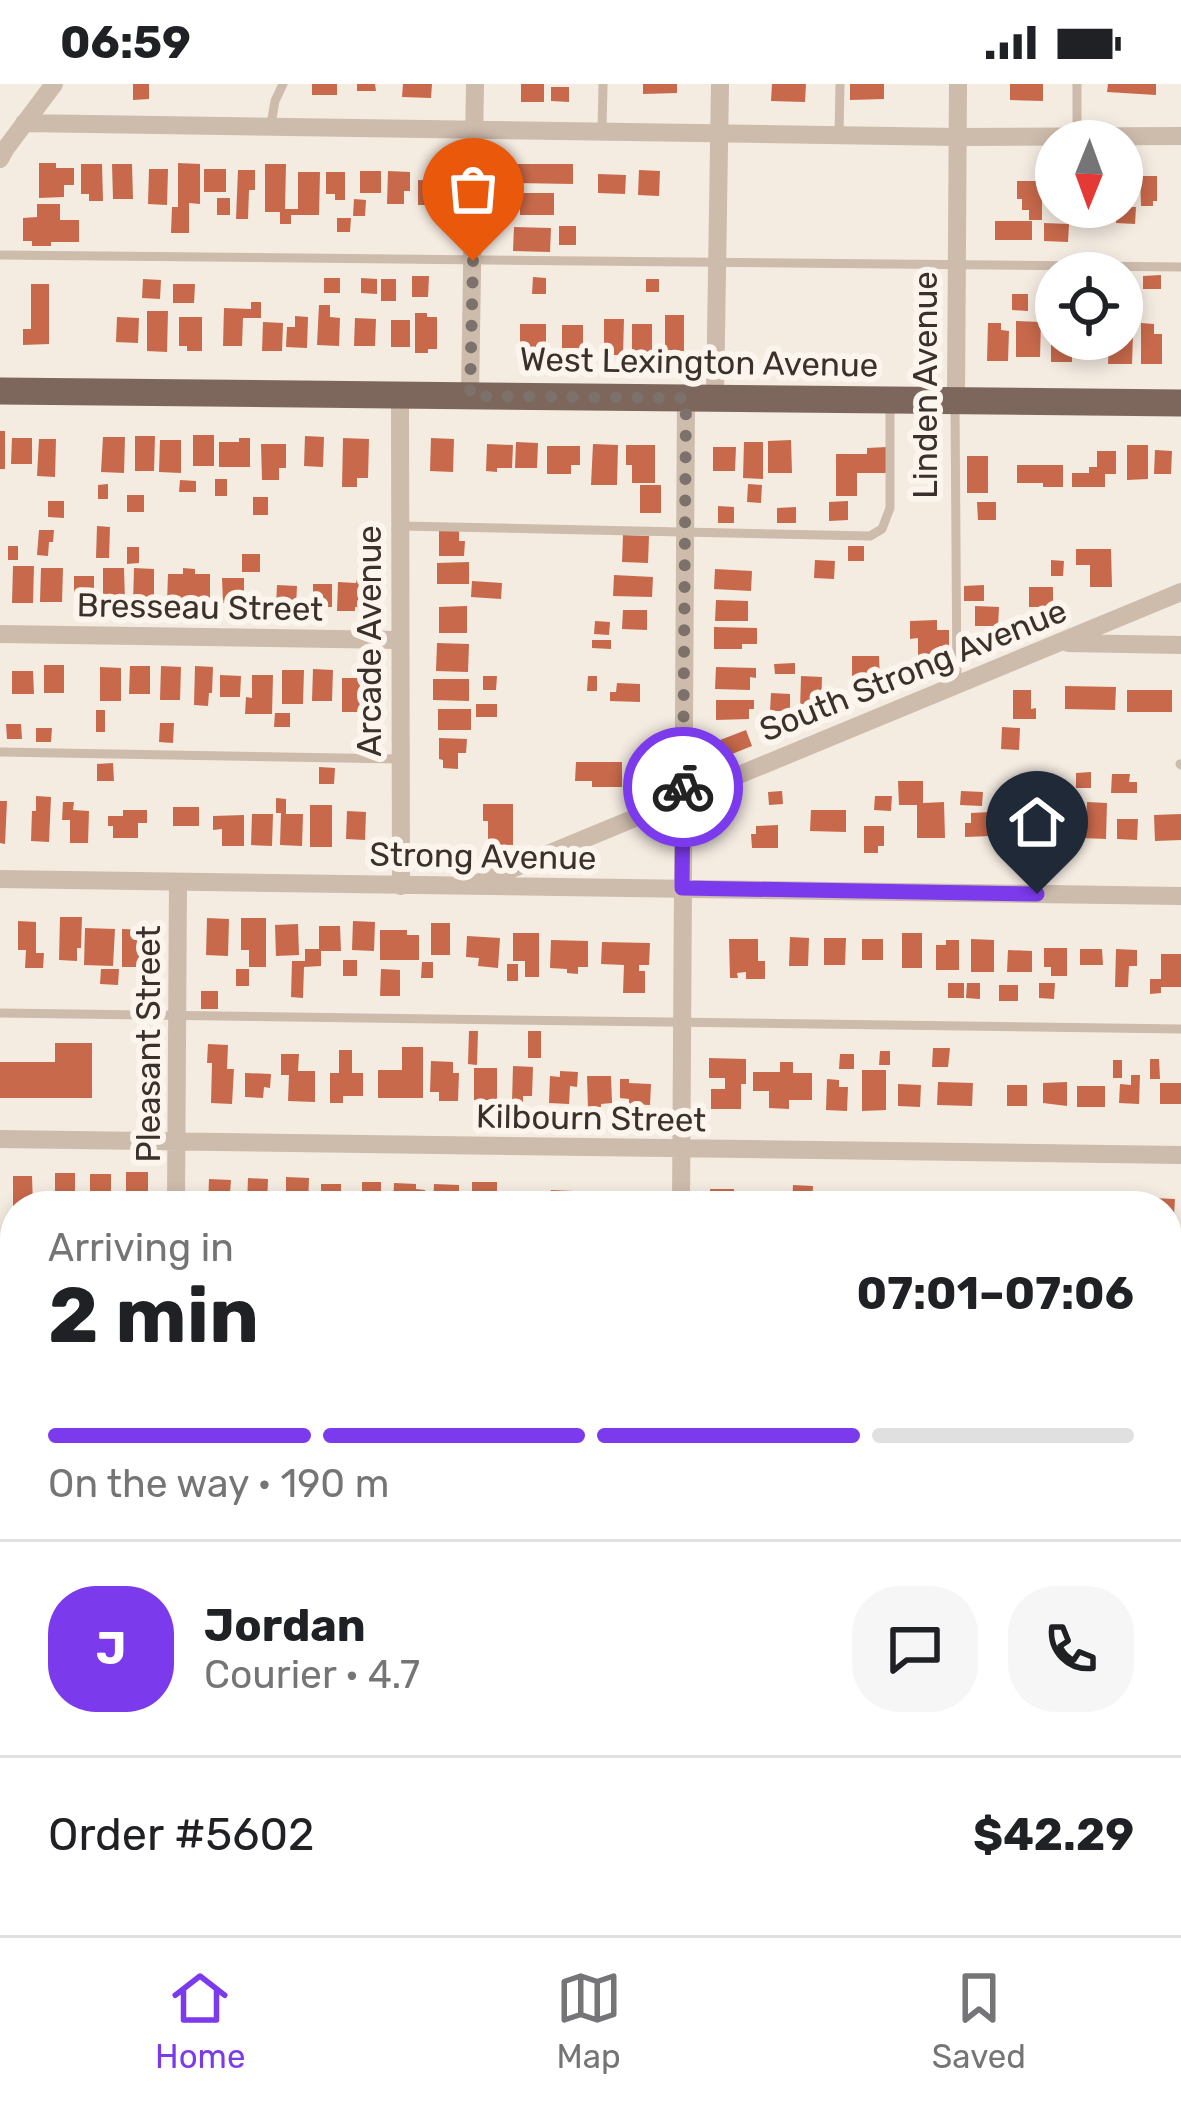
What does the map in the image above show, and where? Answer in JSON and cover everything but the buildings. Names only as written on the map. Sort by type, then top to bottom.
[{"type":"main road","name":"West Lexington Avenue","points":[[0,391],[1181,404]]},
{"type":"street","points":[[0,160],[54,84]]},
{"type":"street","points":[[470,396],[475,84]]},
{"type":"street","points":[[715,399],[720,84]]},
{"type":"street","name":"Linden Avenue","points":[[956,401],[958,84]]},
{"type":"street","points":[[24,123],[1035,136]]},
{"type":"street","points":[[1143,136],[1181,136]]},
{"type":"street","name":"Arcade Avenue","points":[[400,395],[401,886]]},
{"type":"street","points":[[681,1191],[686,398]]},
{"type":"street","name":"South Strong Avenue","points":[[468,887],[1181,592]]},
{"type":"street","name":"Bresseau Street","points":[[0,634],[398,640]]},
{"type":"street","points":[[1058,642],[1181,645]]},
{"type":"street","name":"Strong Avenue","points":[[0,879],[1181,896]]},
{"type":"street","name":"Pleasant Street","points":[[176,1191],[178,882]]},
{"type":"street","name":"Kilbourn Street","points":[[0,1139],[1181,1156]]},
{"type":"lane","points":[[271,127],[283,84]]},
{"type":"lane","points":[[602,130],[603,84]]},
{"type":"lane","points":[[839,134],[840,84]]},
{"type":"lane","points":[[1077,84],[1077,120]]},
{"type":"lane","points":[[0,255],[1181,267]]},
{"type":"lane","points":[[399,526],[870,536],[882,530],[890,508],[890,400]]},
{"type":"lane","name":"Linden Avenue","points":[[956,401],[957,686]]},
{"type":"lane","points":[[0,752],[400,759]]},
{"type":"lane","points":[[0,1013],[1181,1029]]},
{"type":"way so far","points":[[473,261],[470,396],[686,398],[683,787]]},
{"type":"route","points":[[683,787],[682,888],[1037,894]]}]
